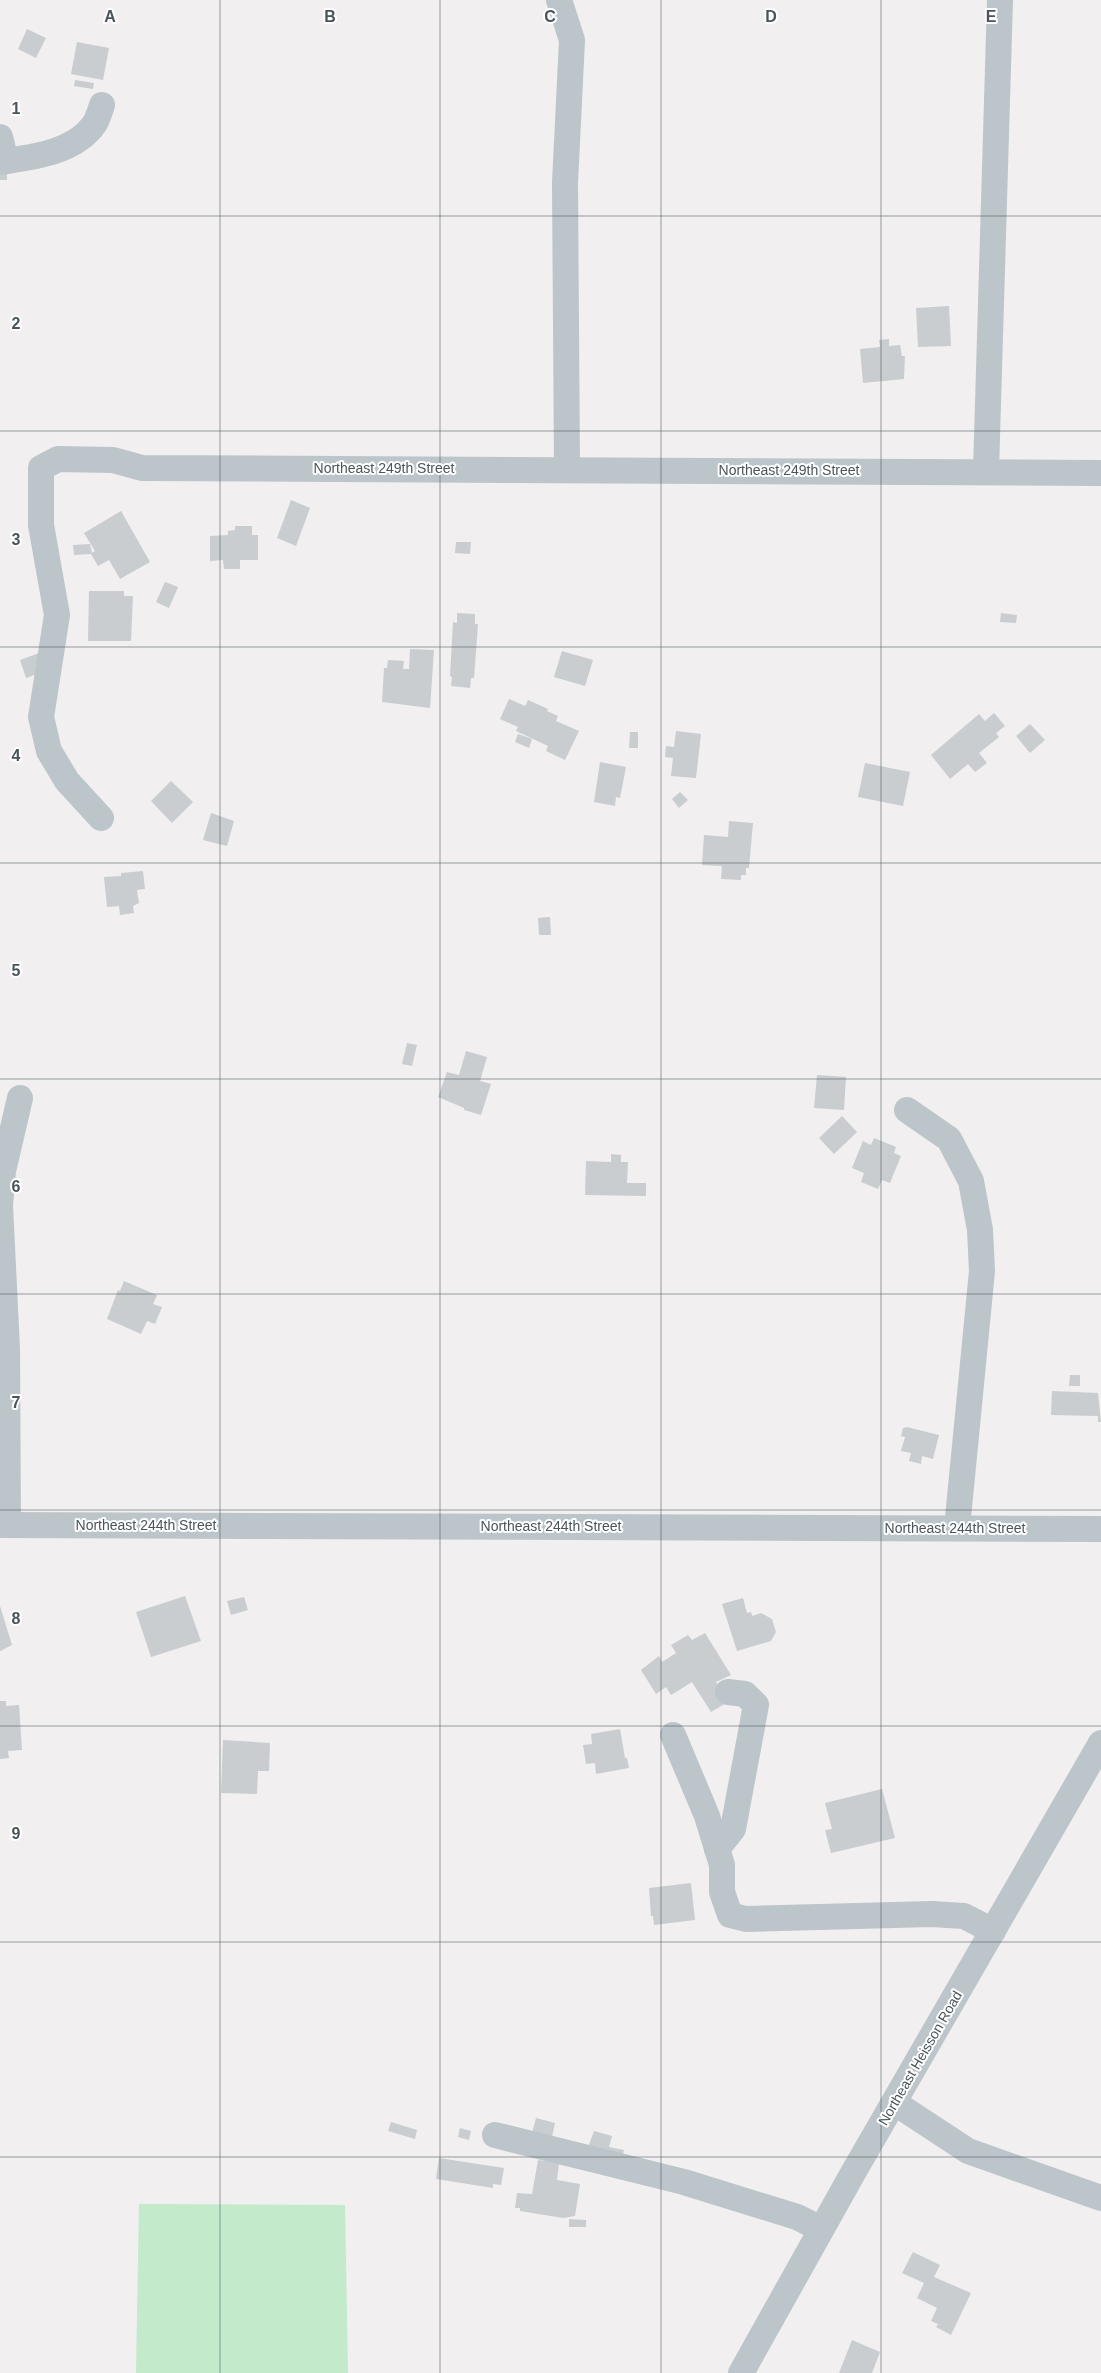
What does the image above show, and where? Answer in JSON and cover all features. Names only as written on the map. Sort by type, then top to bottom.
[{"type":"street","points":[[559,0],[572,40],[565,183],[567,468]]},
{"type":"street","points":[[986,471],[1000,0]]},
{"type":"street","points":[[2,154],[59,150],[81,137],[96,122],[102,105]]},
{"type":"street","name":"Northeast 249th Street","points":[[102,818],[67,781],[49,751],[41,718],[57,615],[41,526],[41,468],[58,459],[113,460],[142,468],[567,468],[986,471],[1010,474],[1101,473]]},
{"type":"street","points":[[4,1525],[7,1349],[0,1206],[2,1171],[20,1098]]},
{"type":"street","points":[[907,1110],[949,1139],[971,1181],[980,1230],[982,1271],[957,1528]]},
{"type":"street","name":"Northeast 244th Street","points":[[4,1525],[1101,1529]]},
{"type":"street","points":[[717,1849],[734,1829],[756,1705],[745,1694],[728,1692]]},
{"type":"street","points":[[673,1735],[707,1816],[722,1865],[722,1892],[730,1915],[746,1919],[932,1914],[964,1916],[993,1931]]},
{"type":"street","name":"Northeast Heisson Road","points":[[741,2373],[821,2229],[1101,1744]]},
{"type":"street","points":[[895,2103],[968,2150],[1101,2198]]},
{"type":"street","points":[[495,2135],[684,2182],[797,2217],[821,2229]]},
{"type":"green space","points":[[139,2204],[345,2205],[348,2373],[136,2373]]},
{"type":"building","points":[[27,29],[46,38],[36,58],[18,49]]},
{"type":"building","points":[[77,42],[109,48],[103,80],[71,74]]},
{"type":"building","points":[[75,80],[94,83],[93,89],[74,86]]},
{"type":"building","points":[[0,170],[7,170],[7,180],[0,180]]},
{"type":"building","points":[[949,306],[951,346],[918,347],[916,308]]},
{"type":"building","points":[[889,339],[889,346],[900,345],[902,356],[905,356],[904,379],[863,383],[860,349],[880,347],[879,340]]},
{"type":"building","points":[[291,500],[310,508],[296,546],[277,538]]},
{"type":"building","points":[[121,511],[150,562],[120,579],[109,560],[98,566],[91,554],[74,555],[73,545],[90,544],[92,553],[95,551],[84,533]]},
{"type":"building","points":[[235,526],[252,526],[252,535],[258,535],[258,560],[240,560],[240,569],[224,569],[223,560],[210,561],[210,536],[228,535],[228,531],[235,530]]},
{"type":"building","points":[[456,542],[471,542],[470,554],[455,553]]},
{"type":"building","points":[[165,582],[178,587],[169,608],[156,602]]},
{"type":"building","points":[[89,591],[124,591],[124,596],[133,596],[131,641],[88,641]]},
{"type":"building","points":[[457,613],[475,614],[475,624],[478,624],[474,678],[471,678],[470,688],[451,686],[453,622],[457,623]]},
{"type":"building","points":[[1001,613],[1017,615],[1016,623],[1000,622]]},
{"type":"building","points":[[410,649],[434,650],[430,708],[382,702],[384,668],[387,668],[388,660],[404,661],[403,669],[409,669]]},
{"type":"building","points":[[562,651],[593,660],[585,686],[554,677]]},
{"type":"building","points":[[39,653],[46,671],[26,678],[20,660]]},
{"type":"building","points":[[509,699],[525,706],[528,700],[548,709],[547,711],[558,716],[556,721],[579,731],[565,760],[546,751],[548,746],[516,731],[518,727],[500,719]]},
{"type":"building","points":[[994,713],[1005,726],[996,733],[999,737],[979,753],[987,763],[975,772],[968,764],[950,779],[931,755],[979,714],[985,721]]},
{"type":"building","points":[[1030,724],[1045,740],[1030,753],[1016,736]]},
{"type":"building","points":[[676,731],[701,734],[696,778],[671,776],[673,758],[665,757],[666,746],[674,747]]},
{"type":"building","points":[[630,732],[638,732],[638,748],[629,748]]},
{"type":"building","points":[[518,734],[532,739],[529,748],[515,742]]},
{"type":"building","points":[[600,762],[626,767],[620,798],[616,797],[615,806],[594,802]]},
{"type":"building","points":[[865,763],[910,772],[903,806],[858,797]]},
{"type":"building","points":[[171,781],[193,802],[172,823],[151,801]]},
{"type":"building","points":[[680,792],[688,800],[679,808],[672,799]]},
{"type":"building","points":[[211,813],[234,821],[227,846],[203,840]]},
{"type":"building","points":[[729,821],[753,823],[749,868],[746,868],[746,875],[741,875],[741,880],[721,879],[722,866],[702,865],[704,835],[728,837]]},
{"type":"building","points":[[143,871],[145,889],[137,890],[139,903],[133,906],[134,913],[120,915],[119,906],[107,907],[104,877],[121,876],[121,873]]},
{"type":"building","points":[[550,917],[551,935],[539,935],[538,918]]},
{"type":"building","points":[[407,1043],[417,1045],[412,1066],[402,1064]]},
{"type":"building","points":[[466,1051],[487,1057],[480,1081],[491,1084],[481,1115],[464,1110],[464,1108],[438,1097],[447,1072],[459,1075]]},
{"type":"building","points":[[817,1075],[846,1077],[844,1110],[814,1108]]},
{"type":"building","points":[[842,1116],[857,1132],[834,1154],[819,1138]]},
{"type":"building","points":[[874,1138],[896,1147],[894,1153],[901,1156],[890,1183],[882,1180],[878,1189],[861,1182],[864,1173],[852,1168],[863,1141],[871,1145]]},
{"type":"building","points":[[611,1154],[621,1155],[621,1162],[628,1162],[627,1183],[646,1183],[646,1196],[585,1195],[586,1161],[611,1162]]},
{"type":"building","points":[[124,1281],[157,1295],[153,1304],[162,1307],[155,1324],[147,1321],[141,1334],[107,1319],[118,1290],[120,1291]]},
{"type":"building","points":[[1070,1375],[1080,1375],[1080,1386],[1069,1386]]},
{"type":"building","points":[[1052,1391],[1098,1393],[1101,1422],[1098,1422],[1098,1416],[1051,1415]]},
{"type":"building","points":[[907,1427],[939,1435],[933,1459],[922,1456],[921,1464],[909,1461],[911,1453],[901,1451],[905,1437],[901,1436],[903,1428]]},
{"type":"building","points":[[185,1596],[201,1641],[151,1657],[136,1612]]},
{"type":"building","points":[[244,1597],[248,1610],[231,1615],[227,1601]]},
{"type":"building","points":[[743,1598],[747,1613],[751,1612],[752,1616],[761,1613],[772,1619],[776,1632],[771,1641],[737,1651],[722,1604]]},
{"type":"building","points":[[0,1606],[12,1645],[0,1651]]},
{"type":"building","points":[[705,1633],[731,1675],[716,1682],[728,1702],[711,1712],[692,1682],[671,1695],[666,1687],[656,1694],[641,1670],[659,1656],[662,1662],[676,1653],[671,1645],[688,1635],[692,1640]]},
{"type":"building","points":[[0,1701],[6,1701],[6,1706],[19,1705],[22,1750],[8,1751],[9,1758],[0,1759]]},
{"type":"building","points":[[620,1729],[625,1758],[627,1758],[629,1768],[596,1774],[595,1763],[586,1764],[583,1745],[592,1744],[591,1734]]},
{"type":"building","points":[[223,1740],[270,1743],[269,1771],[258,1771],[257,1794],[221,1793]]},
{"type":"building","points":[[882,1789],[895,1838],[831,1853],[825,1830],[832,1829],[825,1803]]},
{"type":"building","points":[[691,1883],[695,1920],[654,1925],[653,1916],[651,1916],[649,1888]]},
{"type":"building","points":[[536,2118],[555,2123],[550,2146],[530,2141]]},
{"type":"building","points":[[391,2122],[417,2130],[415,2139],[388,2131]]},
{"type":"building","points":[[460,2128],[471,2131],[469,2140],[458,2137]]},
{"type":"building","points":[[594,2131],[612,2136],[609,2147],[624,2150],[622,2159],[587,2150]]},
{"type":"building","points":[[439,2158],[504,2168],[501,2185],[493,2184],[493,2188],[436,2179]]},
{"type":"building","points":[[538,2160],[559,2163],[557,2180],[580,2184],[575,2216],[563,2218],[520,2211],[520,2208],[515,2208],[517,2193],[532,2194]]},
{"type":"building","points":[[569,2219],[586,2220],[586,2227],[569,2227]]},
{"type":"building","points":[[913,2252],[940,2265],[934,2277],[971,2293],[951,2335],[936,2327],[938,2324],[931,2321],[937,2308],[917,2298],[924,2283],[902,2273]]},
{"type":"building","points":[[852,2340],[880,2352],[872,2373],[839,2373]]}]
